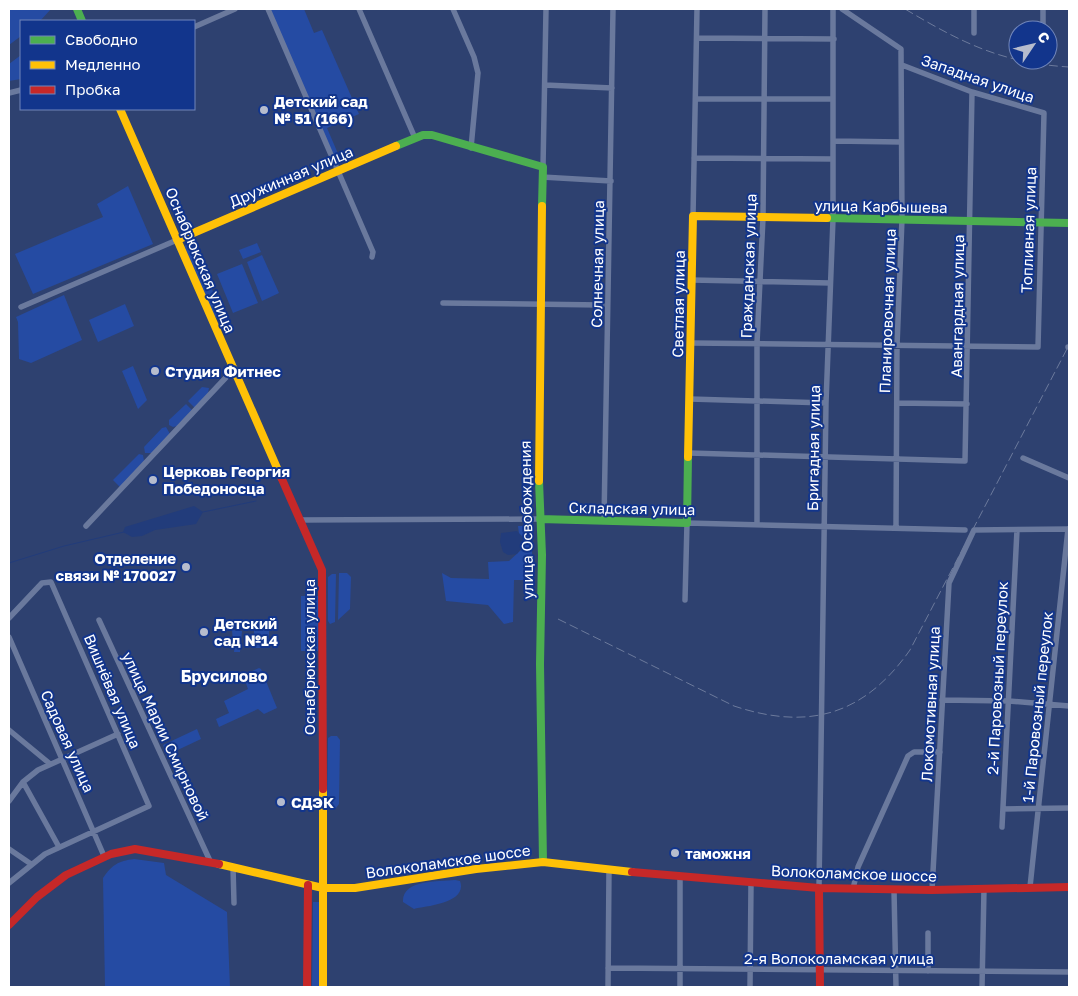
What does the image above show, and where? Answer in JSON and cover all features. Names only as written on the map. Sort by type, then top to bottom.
[{"type":"street","points":[[195,27],[235,9]]},
{"type":"street","points":[[268,9],[373,252],[372,257]]},
{"type":"street","points":[[359,9],[415,138],[432,135],[471,148],[543,167]]},
{"type":"street","points":[[453,9],[474,56],[478,73],[471,148]]},
{"type":"street","name":"улица Освобождения","points":[[543,862],[540,664],[542,555],[540,519],[540,305],[546,9]]},
{"type":"street","name":"Солнечная улица","points":[[604,520],[613,9]]},
{"type":"street","name":"Светлая улица","points":[[685,600],[697,9]]},
{"type":"street","name":"Гражданская улица","points":[[758,524],[757,343],[763,218],[763,98],[766,9]]},
{"type":"street","name":"Бригадная улица","points":[[819,888],[826,403],[833,219],[833,9]]},
{"type":"street","name":"Западная улица","points":[[842,9],[901,49],[902,65],[972,92],[1044,113]]},
{"type":"street","points":[[974,9],[974,33]]},
{"type":"street","points":[[697,38],[834,39]]},
{"type":"street","name":"Планировочная улица","points":[[896,527],[897,346],[902,219],[902,65]]},
{"type":"street","points":[[545,85],[612,88]]},
{"type":"street","name":"Авангардная улица","points":[[896,459],[965,461],[968,404],[972,92]]},
{"type":"street","points":[[696,99],[833,99]]},
{"type":"street","name":"Оснабрюкская улица","points":[[120,110],[299,520],[319,560],[323,576],[322,987]]},
{"type":"street","name":"Топливная улица","points":[[968,348],[1038,347],[1044,113]]},
{"type":"street","name":"Дружинная улица","points":[[177,240],[415,138]]},
{"type":"street","points":[[833,141],[901,142]]},
{"type":"street","points":[[694,158],[833,159]]},
{"type":"street","points":[[542,177],[611,181]]},
{"type":"street","name":"улица Карбышева","points":[[693,216],[1069,222]]},
{"type":"street","points":[[21,307],[177,240]]},
{"type":"street","points":[[692,280],[830,283]]},
{"type":"street","points":[[443,303],[602,306]]},
{"type":"street","points":[[691,343],[968,348]]},
{"type":"street","points":[[86,526],[233,370]]},
{"type":"street","points":[[690,399],[826,403]]},
{"type":"street","points":[[897,403],[968,404]]},
{"type":"street","points":[[689,453],[896,459]]},
{"type":"street","points":[[1023,458],[1069,478]]},
{"type":"street","name":"Складская улица","points":[[299,520],[540,519],[965,530]]},
{"type":"street","points":[[1017,530],[1069,529]]},
{"type":"street","name":"1-й Паровозный переулок","points":[[1030,888],[1069,529]]},
{"type":"street","name":"Локомотивная улица","points":[[932,890],[949,583],[974,530],[1017,530]]},
{"type":"street","name":"2-й Паровозный переулок","points":[[1002,827],[1017,530]]},
{"type":"street","name":"Вишнёвая улица","points":[[9,618],[42,583],[51,582],[54,585],[149,806],[94,830]]},
{"type":"street","name":"улица Марии Смирновой","points":[[98,620],[211,863]]},
{"type":"street","name":"Садовая улица","points":[[9,637],[104,856]]},
{"type":"street","points":[[942,700],[1009,701],[1069,706]]},
{"type":"street","points":[[9,730],[49,764]]},
{"type":"street","points":[[9,801],[30,775],[49,764],[118,734]]},
{"type":"street","points":[[853,889],[858,867],[908,756],[914,752],[940,752]]},
{"type":"street","points":[[23,782],[59,847]]},
{"type":"street","points":[[1003,809],[1069,808]]},
{"type":"street","points":[[9,883],[31,864],[59,847],[94,830]]},
{"type":"street","name":"Волоколамское шоссе","points":[[9,924],[36,897],[56,882],[104,856],[126,850],[141,849],[302,881],[308,885],[323,888],[355,888],[543,862],[751,884],[819,888],[932,890],[1069,886]]},
{"type":"street","points":[[9,850],[31,864]]},
{"type":"street","points":[[233,867],[234,903]]},
{"type":"street","points":[[608,987],[609,870]]},
{"type":"street","points":[[680,877],[680,987]]},
{"type":"street","points":[[750,987],[751,884]]},
{"type":"street","points":[[307,987],[308,885]]},
{"type":"street","points":[[819,888],[820,987]]},
{"type":"street","points":[[982,987],[984,889]]},
{"type":"street","points":[[894,890],[896,987]]},
{"type":"street","points":[[928,933],[928,972]]},
{"type":"street","name":"2-я Волоколамская улица","points":[[608,968],[896,972],[1069,972]]},
{"type":"shaded area","points":[[9,9],[51,9],[41,20],[20,20],[20,37],[9,45]]},
{"type":"shaded area","points":[[269,9],[304,9],[314,33],[322,30],[359,114],[327,128],[342,163],[337,165]]},
{"type":"shaded area","points":[[20,56],[20,79],[9,81],[9,64]]},
{"type":"shaded area","points":[[128,186],[153,244],[33,294],[15,254],[103,217],[97,204]]},
{"type":"shaded area","points":[[192,243],[225,319],[219,320],[214,316],[184,246]]},
{"type":"shaded area","points":[[257,243],[261,252],[243,259],[239,250]]},
{"type":"shaded area","points":[[262,255],[279,293],[262,301],[247,262]]},
{"type":"shaded area","points":[[242,264],[258,303],[233,313],[217,274]]},
{"type":"shaded area","points":[[64,295],[82,340],[31,363],[19,359],[18,322],[16,317]]},
{"type":"shaded area","points":[[125,304],[134,326],[98,342],[89,320]]},
{"type":"shaded area","points":[[133,366],[147,400],[138,409],[122,371]]},
{"type":"shaded area","points":[[202,387],[209,388],[208,393],[195,408],[188,401]]},
{"type":"shaded area","points":[[186,404],[192,410],[177,426],[169,425],[169,420]]},
{"type":"shaded area","points":[[166,427],[170,434],[152,453],[145,453],[144,447],[162,428]]},
{"type":"shaded area","points":[[139,454],[143,455],[144,461],[120,487],[113,480]]},
{"type":"shaded area","points":[[194,506],[203,512],[196,524],[155,530],[142,536],[132,537],[123,532],[125,527]]},
{"type":"shaded area","points":[[518,526],[525,526],[531,537],[534,580],[514,580],[513,622],[504,624],[488,605],[446,601],[442,573],[451,578],[489,579],[488,562],[509,561],[521,550]]},
{"type":"shaded area","points":[[517,531],[523,537],[523,545],[517,554],[508,555],[503,552],[500,542],[501,533]]},
{"type":"shaded area","points":[[339,573],[347,573],[351,577],[350,609],[338,620]]},
{"type":"shaded area","points":[[336,574],[335,622],[330,624],[328,621],[328,577]]},
{"type":"shaded area","points":[[301,596],[319,596],[318,651],[301,651]]},
{"type":"shaded area","points":[[254,629],[269,629],[269,648],[254,648]]},
{"type":"shaded area","points":[[232,630],[242,631],[240,652],[234,652],[235,642],[233,642]]},
{"type":"shaded area","points":[[259,668],[277,708],[264,714],[258,709],[219,727],[216,719],[229,713],[224,701],[248,689],[243,675]]},
{"type":"shaded area","points":[[197,729],[201,739],[167,755],[163,745]]},
{"type":"shaded area","points":[[337,736],[340,740],[339,804],[336,808],[327,806],[328,738]]},
{"type":"shaded area","points":[[134,859],[164,863],[166,875],[227,912],[230,987],[105,987],[103,878],[116,864]]},
{"type":"shaded area","points":[[460,881],[461,888],[458,894],[445,902],[414,909],[403,902],[404,895],[408,889],[415,885]]},
{"type":"shaded area","points":[[313,902],[320,902],[320,987],[312,987]]},
{"type":"waterway","points":[[203,512],[256,501]]},
{"type":"waterway","points":[[9,563],[64,546],[124,532]]},
{"type":"railway","points":[[905,9],[945,32],[983,49],[1023,61],[1069,67]]},
{"type":"railway","points":[[558,619],[734,706],[787,717],[811,716],[833,712],[854,703],[874,690],[910,650],[1069,345]]},
{"type":"traffic: fast","points":[[77,9],[82,20]]},
{"type":"traffic: fast","points":[[396,146],[423,135],[432,135],[543,167],[542,206]]},
{"type":"traffic: fast","points":[[827,218],[1069,223]]},
{"type":"traffic: fast","points":[[540,519],[687,523],[688,457]]},
{"type":"traffic: fast","points":[[539,481],[542,555],[540,664],[543,862]]},
{"type":"traffic: slow","points":[[120,110],[281,477]]},
{"type":"traffic: slow","points":[[177,240],[396,146]]},
{"type":"traffic: slow","points":[[539,481],[542,206]]},
{"type":"traffic: slow","points":[[688,457],[693,216],[827,218]]},
{"type":"traffic: slow","points":[[323,789],[323,987]]},
{"type":"traffic: slow","points":[[219,864],[323,888],[355,888],[476,869],[543,862],[632,872]]},
{"type":"traffic: jam","points":[[281,477],[322,570],[323,789]]},
{"type":"traffic: jam","points":[[9,925],[37,897],[66,875],[111,854],[135,849],[219,864]]},
{"type":"traffic: jam","points":[[632,872],[819,888],[932,890],[1069,887]]},
{"type":"traffic: jam","points":[[307,987],[308,885]]},
{"type":"traffic: jam","points":[[819,888],[820,987]]},
{"type":"place","name":"Детский сад № 51 (166)","points":[[264,110]]},
{"type":"place","name":"Студия Фитнес","points":[[155,371]]},
{"type":"place","name":"Церковь Георгия Победоносца","points":[[153,480]]},
{"type":"place","name":"Отделение связи № 170027","points":[[186,567]]},
{"type":"place","name":"Детский сад №14","points":[[204,632]]},
{"type":"place","name":"СДЭК","points":[[281,802]]},
{"type":"place","name":"таможня","points":[[675,853]]},
{"type":"district","name":"Брусилово","points":[[224,676]]}]
